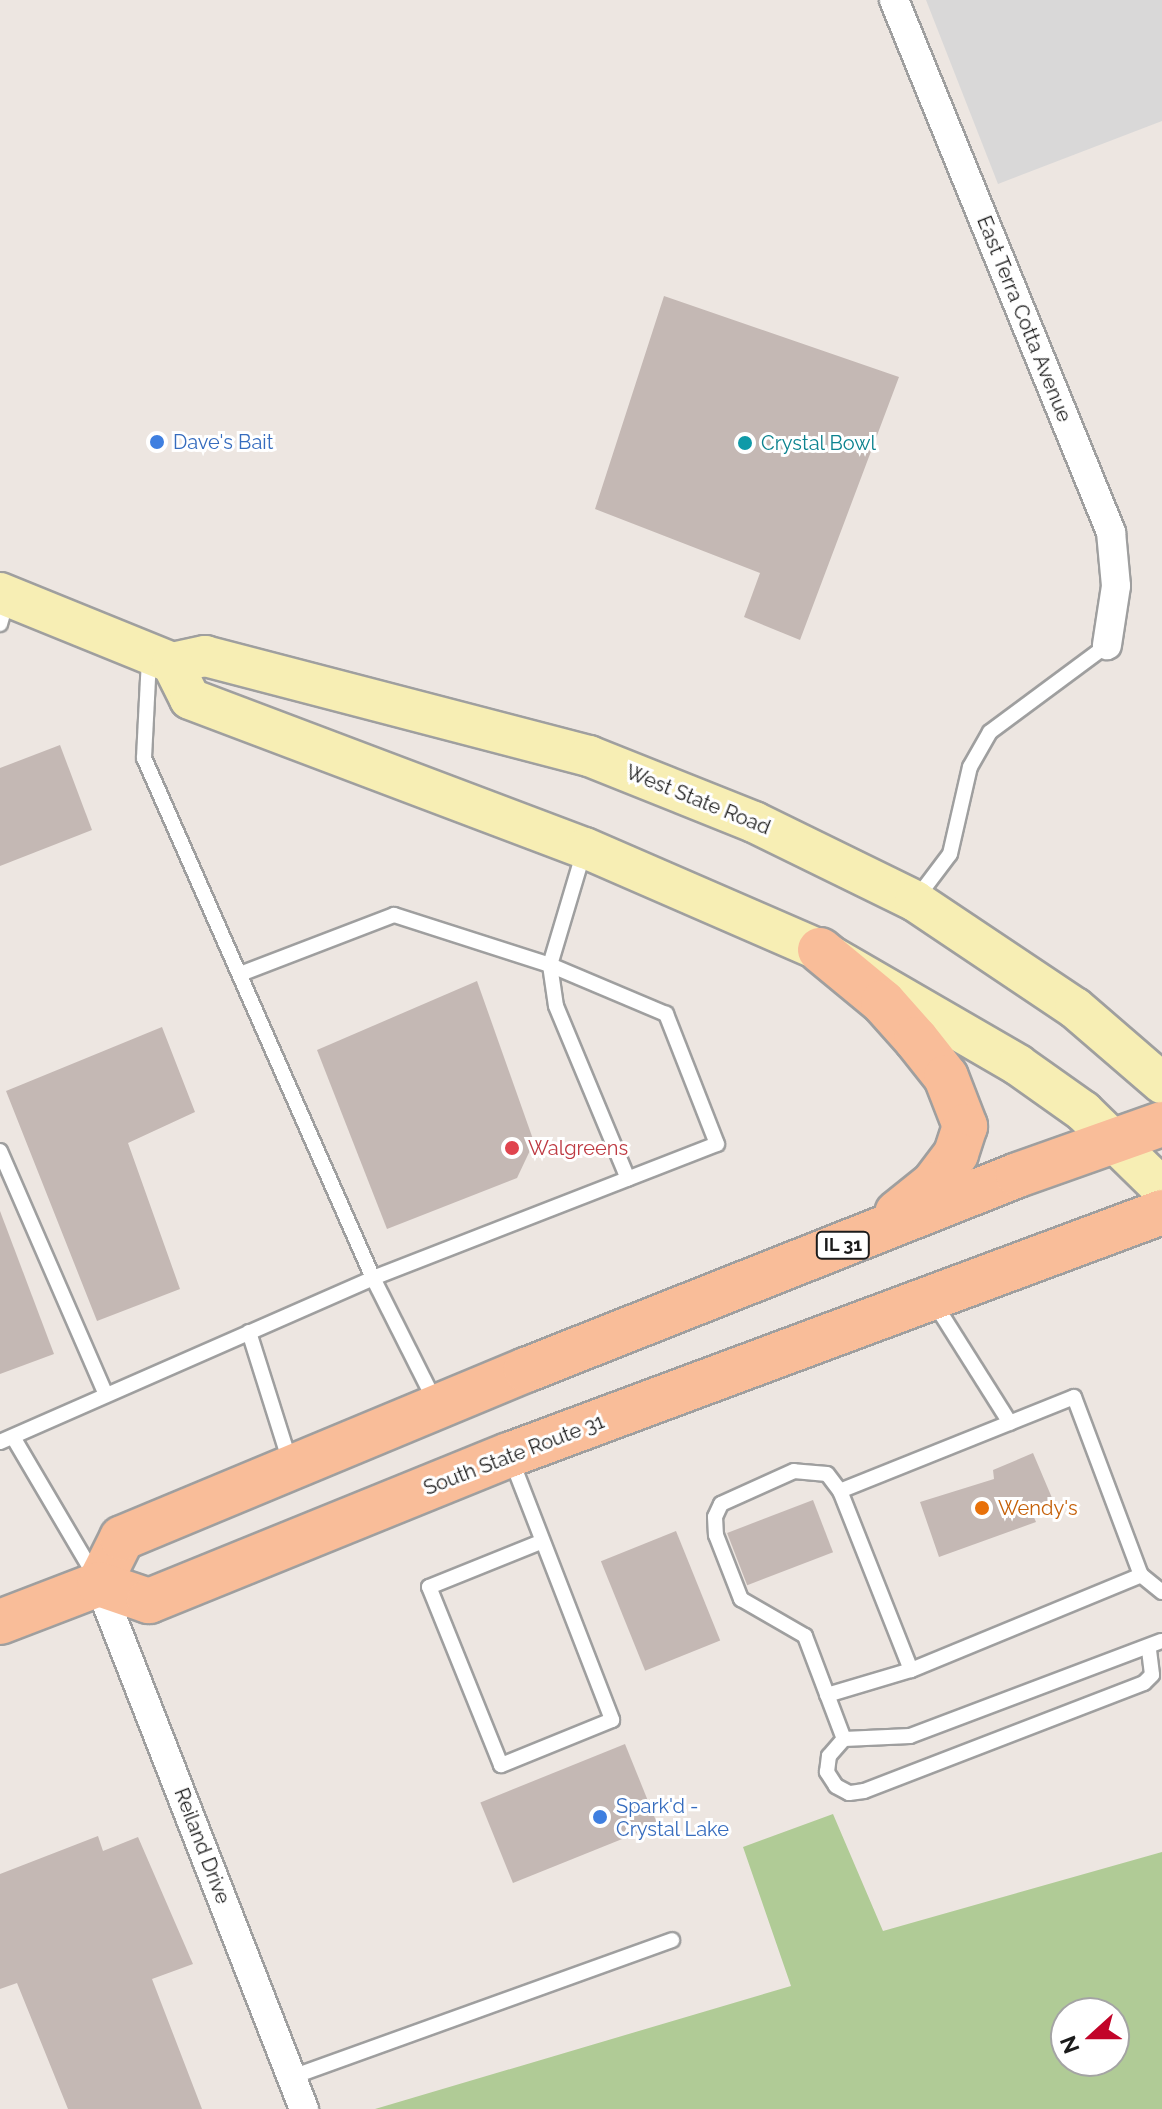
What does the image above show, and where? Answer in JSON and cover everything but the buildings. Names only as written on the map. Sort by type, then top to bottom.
[{"type":"main road","points":[[3,604],[161,659],[190,699],[585,848],[820,950],[1018,1065],[1114,1140],[1162,1188]]},
{"type":"main road","name":"West State Road","points":[[161,659],[205,656],[589,756],[754,822],[915,901],[1075,1008],[1162,1083]]},
{"type":"main road","points":[[820,950],[883,1002],[916,1039],[946,1077],[965,1126],[956,1154],[933,1184],[852,1241]]},
{"type":"main road","name":"IL 31","points":[[99,1584],[122,1538],[292,1470],[526,1370],[852,1241],[1162,1124]]},
{"type":"main road","name":"South State Route 31","points":[[99,1584],[149,1601],[509,1455],[1162,1212]]},
{"type":"main road","points":[[0,1622],[99,1584]]},
{"type":"street","name":"East Terra Cotta Avenue","points":[[894,0],[1111,532],[1116,586],[1107,645]]},
{"type":"street","name":"Reiland Drive","points":[[99,1584],[304,2109]]},
{"type":"lane","points":[[915,901],[950,854],[970,767],[990,732],[1107,645]]},
{"type":"lane","points":[[161,659],[144,758],[373,1278],[438,1408]]},
{"type":"lane","points":[[585,848],[550,965],[556,1006],[628,1179]]},
{"type":"lane","points":[[99,1584],[6,1439],[373,1278],[717,1144],[666,1014],[550,965],[394,915],[240,974]]},
{"type":"lane","points":[[0,1151],[106,1395]]},
{"type":"lane","points":[[931,1297],[1010,1423]]},
{"type":"lane","points":[[249,1332],[292,1470]]},
{"type":"lane","points":[[840,1491],[1074,1397],[1141,1575],[1162,1592]]},
{"type":"lane","points":[[509,1455],[612,1720],[501,1765],[429,1587],[541,1542]]},
{"type":"lane","points":[[844,1739],[805,1636],[741,1599],[716,1535],[715,1517],[721,1504],[794,1471],[827,1474],[840,1491],[911,1670]]},
{"type":"lane","points":[[827,1695],[911,1670],[1141,1575]]},
{"type":"lane","points":[[1149,1650],[1152,1675],[1144,1683],[864,1791],[849,1793],[836,1786],[827,1772],[829,1756],[844,1739],[910,1736],[1149,1650],[1162,1641]]},
{"type":"lane","points":[[292,2077],[672,1940]]},
{"type":"shaded area","points":[[926,0],[1162,0],[1162,121],[998,184]]},
{"type":"green space","points":[[833,1814],[883,1931],[1162,1852],[1162,2109],[375,2109],[791,1986],[743,1847]]},
{"type":"place","name":"Dave's Bait","points":[[157,442]]},
{"type":"place","name":"Crystal Bowl","points":[[745,443]]},
{"type":"place","name":"Walgreens","points":[[512,1148]]},
{"type":"place","name":"Wendy's","points":[[982,1508]]},
{"type":"place","name":"Spark'd - Crystal Lake","points":[[600,1817]]}]
